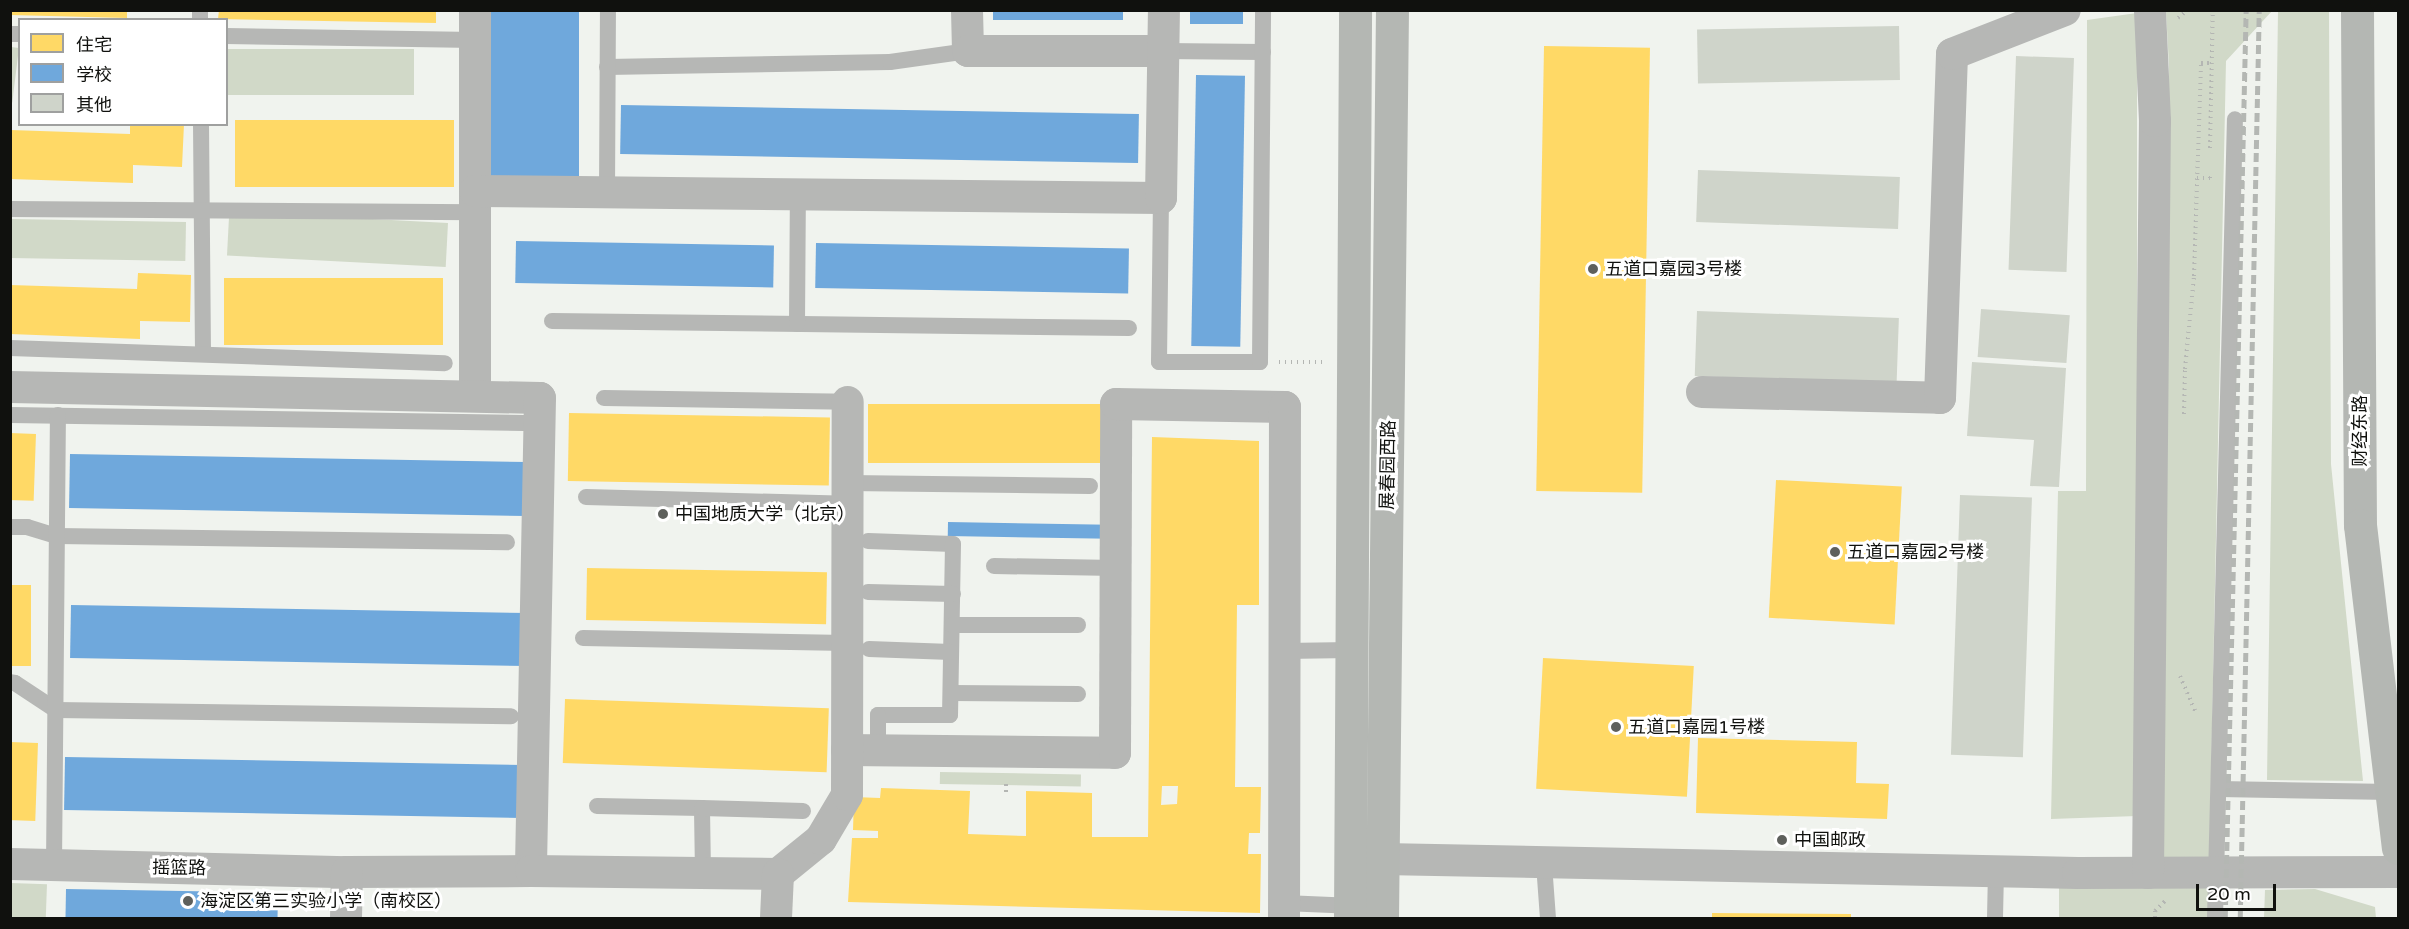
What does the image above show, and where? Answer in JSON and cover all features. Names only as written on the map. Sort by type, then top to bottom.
[{"type":"main road","name":"展春园西路","points":[[1350,912],[1355,10]]},
{"type":"main road","name":"展春园西路","points":[[1382,912],[1392,10]]},
{"type":"main road","name":"财经东路","points":[[2357,10],[2360,525],[2390,703],[2392,792],[2398,848]]},
{"type":"street","points":[[967,10],[968,51],[1164,51]]},
{"type":"street","points":[[475,202],[607,193],[1161,198],[1164,10]]},
{"type":"street","points":[[1702,392],[1940,398],[1952,54],[2065,10]]},
{"type":"street","points":[[2148,873],[2155,121],[2150,10]]},
{"type":"street","points":[[475,25],[476,395]]},
{"type":"street","points":[[10,387],[540,398],[531,871]]},
{"type":"street","points":[[776,918],[778,874],[821,839],[847,795],[847,750],[858,646],[847,493],[848,402]]},
{"type":"street","points":[[847,750],[1115,753],[1116,404],[1285,407],[1284,910]]},
{"type":"street","points":[[1383,859],[1996,872],[2398,872]]},
{"type":"street","name":"摇篮路","points":[[10,864],[347,872],[531,871],[778,874]]},
{"type":"street","points":[[346,918],[347,872]]},
{"type":"lane","points":[[607,193],[608,10]]},
{"type":"lane","points":[[1161,198],[1159,362],[1260,362],[1263,10]]},
{"type":"lane","points":[[228,36],[475,25]]},
{"type":"lane","points":[[607,67],[890,62],[968,51]]},
{"type":"lane","points":[[1164,51],[1263,51]]},
{"type":"lane","points":[[2215,918],[2205,872],[2219,789],[2235,119]]},
{"type":"lane","points":[[201,126],[203,354]]},
{"type":"lane","points":[[797,324],[798,194]]},
{"type":"lane","points":[[10,209],[202,210],[475,202]]},
{"type":"lane","points":[[552,321],[1129,328]]},
{"type":"lane","points":[[10,348],[445,363]]},
{"type":"lane","points":[[604,398],[848,402]]},
{"type":"lane","points":[[10,415],[524,423]]},
{"type":"lane","points":[[54,866],[58,415]]},
{"type":"lane","points":[[585,497],[1090,486]]},
{"type":"lane","points":[[10,527],[27,527],[57,537],[507,542]]},
{"type":"lane","points":[[868,541],[953,544],[950,715],[878,715],[878,750]]},
{"type":"lane","points":[[994,566],[1116,568]]},
{"type":"lane","points":[[868,592],[953,594]]},
{"type":"lane","points":[[952,625],[1078,625]]},
{"type":"lane","points":[[583,638],[858,646],[951,652]]},
{"type":"lane","points":[[1284,651],[1351,650]]},
{"type":"lane","points":[[10,682],[15,682],[56,710],[511,716]]},
{"type":"lane","points":[[951,693],[1078,694]]},
{"type":"lane","points":[[2219,789],[2392,792]]},
{"type":"lane","points":[[597,806],[802,811]]},
{"type":"lane","points":[[702,808],[703,873]]},
{"type":"lane","points":[[1544,864],[1548,918]]},
{"type":"lane","points":[[1995,918],[1996,872]]},
{"type":"lane","points":[[1284,910],[1382,912]]},
{"type":"path","points":[[2210,155],[2213,10]]},
{"type":"path","points":[[2184,416],[2185,369],[2194,276],[2201,63],[2212,63]]},
{"type":"path","points":[[2197,178],[2210,178],[2210,166]]},
{"type":"path","points":[[1260,362],[1329,362]]},
{"type":"path","points":[[2176,667],[2196,709],[2196,721]]},
{"type":"path","points":[[2155,918],[2155,912],[2205,872]]},
{"type":"green space","points":[[2166,11],[2272,11],[2226,61],[2208,918],[2059,918],[2059,886],[2156,886],[2169,66]]},
{"type":"green space","points":[[2278,11],[2329,11],[2331,464],[2363,781],[2267,780]]},
{"type":"green space","points":[[2137,13],[2137,816],[2051,819],[2058,491],[2086,491],[2087,20]]},
{"type":"green space","points":[[11,47],[18,48],[12,103],[10,102]]},
{"type":"green space","points":[[228,49],[414,49],[414,95],[228,95]]},
{"type":"green space","points":[[229,212],[448,223],[446,267],[227,255]]},
{"type":"green space","points":[[11,219],[186,222],[185,261],[10,258]]},
{"type":"green space","points":[[940,772],[1081,774],[1081,786],[940,784]]},
{"type":"green space","points":[[11,883],[47,884],[46,918],[10,918]]},
{"type":"green space","points":[[2315,889],[2375,907],[2376,918],[2264,918],[2265,890]]},
{"type":"building: 住宅","points":[[10,10],[127,10],[127,18],[10,15]]},
{"type":"building: 住宅","points":[[219,10],[436,10],[436,23],[218,18]]},
{"type":"building: 住宅","name":"五道口嘉园3号楼","points":[[1544,46],[1650,48],[1642,493],[1536,491]]},
{"type":"building: 住宅","points":[[235,120],[454,120],[454,187],[235,187]]},
{"type":"building: 住宅","points":[[130,126],[184,126],[182,167],[133,165],[133,183],[10,179],[10,130],[130,134]]},
{"type":"building: 住宅","points":[[138,273],[191,275],[190,322],[140,321],[140,339],[10,334],[10,285],[137,289]]},
{"type":"building: 住宅","points":[[224,278],[443,278],[443,345],[224,345]]},
{"type":"building: 住宅","points":[[868,404],[1101,404],[1101,463],[868,463]]},
{"type":"building: 住宅","points":[[569,413],[830,418],[829,486],[568,481]]},
{"type":"building: 住宅","points":[[10,433],[36,434],[34,501],[10,500]]},
{"type":"building: 住宅","points":[[1152,437],[1259,441],[1259,605],[1237,605],[1235,787],[1261,787],[1260,833],[1249,833],[1248,854],[1261,854],[1260,913],[848,902],[852,838],[878,838],[878,831],[853,830],[854,797],[880,798],[881,788],[970,791],[968,834],[1026,836],[1026,791],[1092,793],[1092,837],[1148,837]],"holes":[[[1162,786],[1178,786],[1177,804],[1161,805]]]},
{"type":"building: 住宅","name":"五道口嘉园2号楼","points":[[1776,480],[1902,487],[1895,624],[1769,618]]},
{"type":"building: 住宅","points":[[587,568],[827,572],[826,624],[586,620]]},
{"type":"building: 住宅","points":[[10,585],[31,585],[31,666],[10,666]]},
{"type":"building: 住宅","name":"五道口嘉园1号楼","points":[[1543,658],[1694,666],[1687,797],[1536,789]]},
{"type":"building: 住宅","points":[[565,699],[829,708],[827,772],[563,763]]},
{"type":"building: 住宅","points":[[1698,738],[1857,742],[1856,783],[1889,784],[1887,819],[1696,813]]},
{"type":"building: 住宅","points":[[10,742],[38,743],[35,821],[10,820]]},
{"type":"building: 住宅","points":[[1712,913],[1851,914],[1851,918],[1712,918]]},
{"type":"building: 学校","points":[[490,10],[579,10],[579,183],[490,183]]},
{"type":"building: 学校","points":[[993,10],[1123,10],[1123,20],[993,20]]},
{"type":"building: 学校","points":[[1190,10],[1243,10],[1243,24],[1190,24]]},
{"type":"building: 学校","points":[[1196,75],[1245,76],[1240,347],[1191,346]]},
{"type":"building: 学校","points":[[621,105],[1139,114],[1138,163],[620,154]]},
{"type":"building: 学校","points":[[516,241],[774,246],[773,287],[515,283]]},
{"type":"building: 学校","points":[[816,243],[1129,248],[1128,293],[815,288]]},
{"type":"building: 学校","points":[[70,454],[527,462],[526,516],[69,508]]},
{"type":"building: 学校","points":[[948,522],[1109,525],[1109,539],[948,536]]},
{"type":"building: 学校","points":[[71,605],[528,613],[527,666],[70,658]]},
{"type":"building: 学校","points":[[65,757],[522,765],[521,818],[64,810]]},
{"type":"building: 学校","points":[[66,889],[278,893],[278,918],[65,918]]},
{"type":"building: 其他","points":[[1899,26],[1900,80],[1698,84],[1697,30]]},
{"type":"building: 其他","points":[[2016,56],[2074,58],[2066,272],[2009,270]]},
{"type":"building: 其他","points":[[1698,170],[1900,177],[1898,229],[1696,222]]},
{"type":"building: 其他","points":[[1981,309],[2070,315],[2066,363],[1978,357]]},
{"type":"building: 其他","points":[[1697,311],[1899,318],[1897,383],[1695,376]]},
{"type":"building: 其他","points":[[1972,362],[2066,368],[2059,487],[2030,486],[2034,440],[1967,436]]},
{"type":"building: 其他","points":[[1960,495],[2032,498],[2023,757],[1951,755]]},
{"type":"railway","points":[[2225,918],[2246,10]]},
{"type":"railway","points":[[2240,918],[2259,10]]},
{"type":"place","name":"五道口嘉园3号楼","points":[[1593,269]]},
{"type":"place","name":"中国地质大学（北京）","points":[[663,514]]},
{"type":"place","name":"五道口嘉园2号楼","points":[[1835,552]]},
{"type":"place","name":"五道口嘉园1号楼","points":[[1616,727]]},
{"type":"place","name":"中国邮政","points":[[1782,840]]},
{"type":"place","name":"海淀区第三实验小学（南校区）","points":[[188,901]]}]
